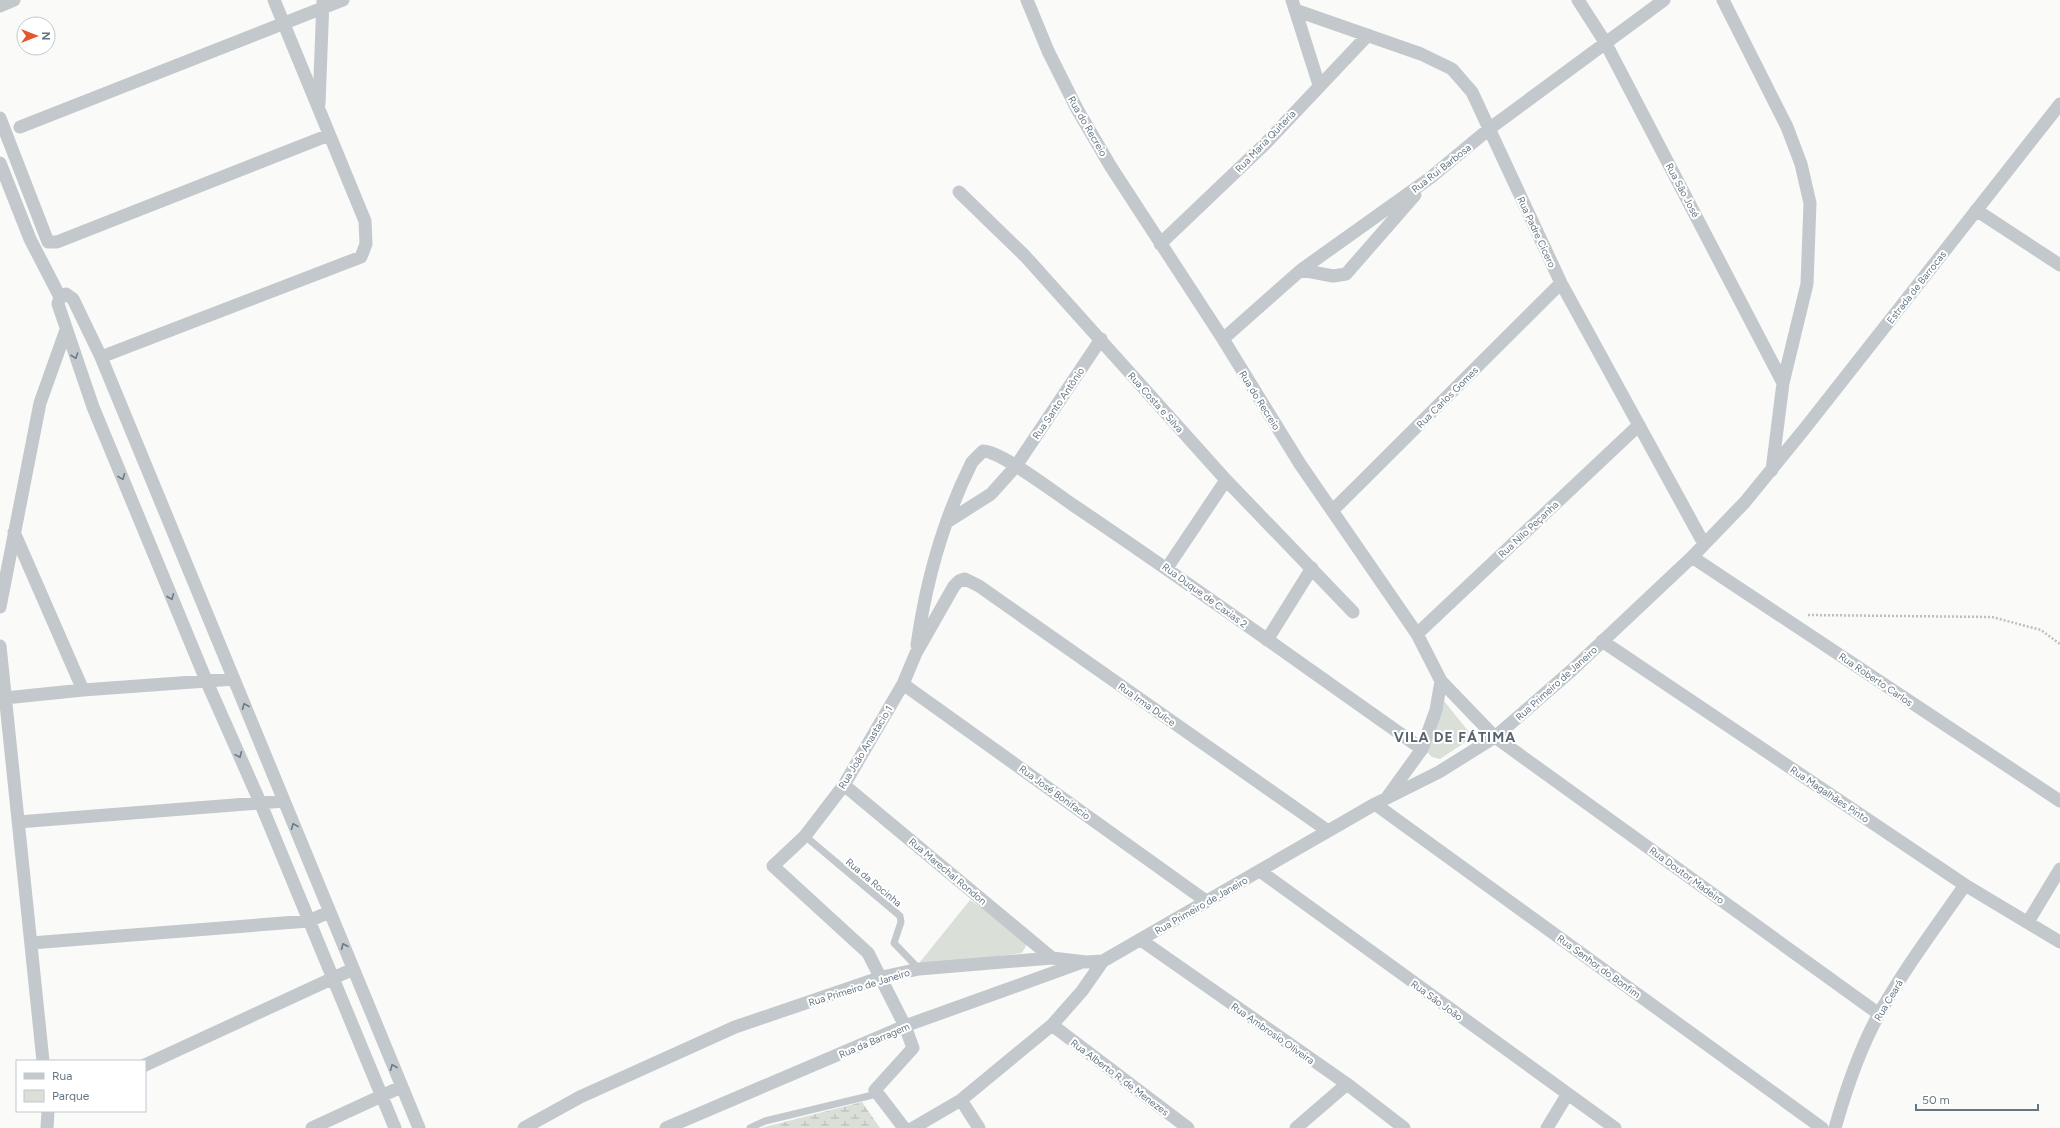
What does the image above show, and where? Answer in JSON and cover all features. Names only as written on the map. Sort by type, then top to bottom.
[{"type":"street","points":[[0,6],[14,0]]},
{"type":"street","points":[[101,357],[360,257],[366,244],[365,221],[274,0]]},
{"type":"street","points":[[20,127],[283,22],[323,4],[343,0]]},
{"type":"street","name":"Rua do Recreio","points":[[1027,0],[1048,51],[1077,109],[1160,244],[1223,340],[1300,464],[1417,634],[1441,681]]},
{"type":"street","name":"Rua São José","points":[[1578,0],[1605,42],[1783,383]]},
{"type":"street","name":"Rua Rui Barbosa","points":[[1223,340],[1301,270],[1430,178],[1490,129],[1605,42],[1664,0]]},
{"type":"street","points":[[1723,0],[1786,127],[1801,164],[1810,203],[1807,284],[1783,383],[1772,470]]},
{"type":"street","points":[[319,108],[323,4]]},
{"type":"street","name":"Rua Padre Cicero","points":[[1293,5],[1368,35],[1421,54],[1452,69],[1472,92],[1561,283],[1704,544]]},
{"type":"street","name":"Rua Padre Cicero","points":[[1293,5],[1319,85]]},
{"type":"street","name":"Rua Maria Quiteria","points":[[1160,244],[1266,142],[1368,35]]},
{"type":"street","name":"Estrada de Barrocas","points":[[1772,470],[1976,210],[2059,108]]},
{"type":"street","points":[[0,118],[48,242],[57,242],[329,135]]},
{"type":"street","points":[[0,163],[30,239],[60,296],[58,304],[93,407],[206,680],[260,802],[395,1128]]},
{"type":"street","points":[[1301,270],[1333,276],[1346,274],[1430,178]]},
{"type":"street","name":"Rua Costa e Silva","points":[[959,192],[1025,256],[1226,480],[1353,612]]},
{"type":"street","points":[[1976,210],[2060,265]]},
{"type":"street","name":"Rua Carlos Gomes","points":[[1333,510],[1561,283]]},
{"type":"street","points":[[60,296],[66,294],[74,299],[101,357],[419,1128]]},
{"type":"street","points":[[0,607],[40,403],[66,330]]},
{"type":"street","name":"Rua Santo Antônio","points":[[1016,466],[1101,339]]},
{"type":"street","name":"Rua Nilo Peçanha","points":[[1417,634],[1639,425]]},
{"type":"street","name":"Rua Duque de Caxias 2","points":[[982,451],[988,451],[1016,466],[1168,568],[1422,749]]},
{"type":"street","name":"Rua João Anastacio 1","points":[[916,653],[922,606],[932,566],[967,471],[972,462],[982,451]]},
{"type":"street","points":[[947,522],[992,494],[1016,466]]},
{"type":"street","name":"Rua Primeiro de Janeiro","points":[[524,1128],[580,1097],[735,1027],[882,977],[919,969],[1052,958],[1086,962],[1103,961],[1387,797],[1439,772],[1495,737],[1572,670],[1692,557],[1745,502],[1772,470]]},
{"type":"street","points":[[1168,568],[1226,480]]},
{"type":"street","points":[[14,532],[83,690]]},
{"type":"street","name":"Rua Roberto Carlos","points":[[1692,557],[2060,801]]},
{"type":"street","points":[[1267,640],[1312,568]]},
{"type":"street","name":"Rua João Anastacio 1","points":[[882,977],[862,946],[773,866],[805,836],[844,785],[903,684],[916,653],[954,586],[959,581],[965,580]]},
{"type":"street","name":"Rua Irma Dulce","points":[[965,580],[979,586],[1328,831]]},
{"type":"street","name":"Rua Magalhães Pinto","points":[[1602,641],[1965,885],[2060,942]]},
{"type":"street","points":[[0,646],[43,1060]]},
{"type":"street","points":[[5,698],[83,690],[234,679]]},
{"type":"street","points":[[1387,797],[1422,749],[1436,710],[1441,681]]},
{"type":"street","name":"Rua Doutor Madeiro","points":[[1441,681],[1495,737],[1879,1014]]},
{"type":"street","name":"Rua José Bonifacio","points":[[903,684],[1206,901]]},
{"type":"street","name":"Rua Marechal Rondon","points":[[844,785],[1052,958]]},
{"type":"street","points":[[18,822],[284,801]]},
{"type":"street","name":"Rua Senhor do Bonfim","points":[[1376,804],[1822,1128]]},
{"type":"street","points":[[2028,922],[2060,869]]},
{"type":"street","name":"Rua São João","points":[[1260,871],[1567,1095],[1615,1128]]},
{"type":"street","name":"Rua Ceará","points":[[1834,1128],[1860,1053],[1879,1014],[1965,885]]},
{"type":"street","points":[[31,943],[309,921],[329,912]]},
{"type":"street","name":"Rua Ambrosio Oliveira","points":[[1141,940],[1347,1084],[1404,1128]]},
{"type":"street","points":[[912,1128],[961,1100],[1052,1025],[1082,991],[1103,961]]},
{"type":"street","name":"Rua da Barragem","points":[[666,1128],[905,1026],[1042,976],[1086,962]]},
{"type":"street","points":[[146,1065],[353,969]]},
{"type":"street","points":[[882,977],[905,1026],[913,1048],[876,1089],[877,1094],[904,1128]]},
{"type":"street","name":"Rua Alberto R. de Menezes","points":[[1052,1025],[1188,1128]]},
{"type":"street","points":[[1296,1128],[1347,1084]]},
{"type":"street","points":[[312,1128],[401,1087]]},
{"type":"street","points":[[1547,1128],[1567,1095]]},
{"type":"street","points":[[961,1100],[979,1128]]},
{"type":"street","points":[[47,1128],[49,1112]]},
{"type":"lane","name":"Rua da Rocinha","points":[[805,836],[900,916],[901,922],[894,943],[919,969]]},
{"type":"lane","points":[[750,1128],[765,1121],[877,1094]]},
{"type":"path","points":[[1779,615],[1992,617],[2041,630],[2060,644]]},
{"type":"green space","points":[[1444,701],[1473,737],[1440,759],[1432,757],[1426,751]]},
{"type":"green space","points":[[970,900],[1018,932],[1027,944],[1022,953],[916,967]]},
{"type":"green space","points":[[862,1102],[880,1128],[761,1128]]},
{"type":"district","name":"VILA DE FÁTIMA","points":[[1455,737]]}]
